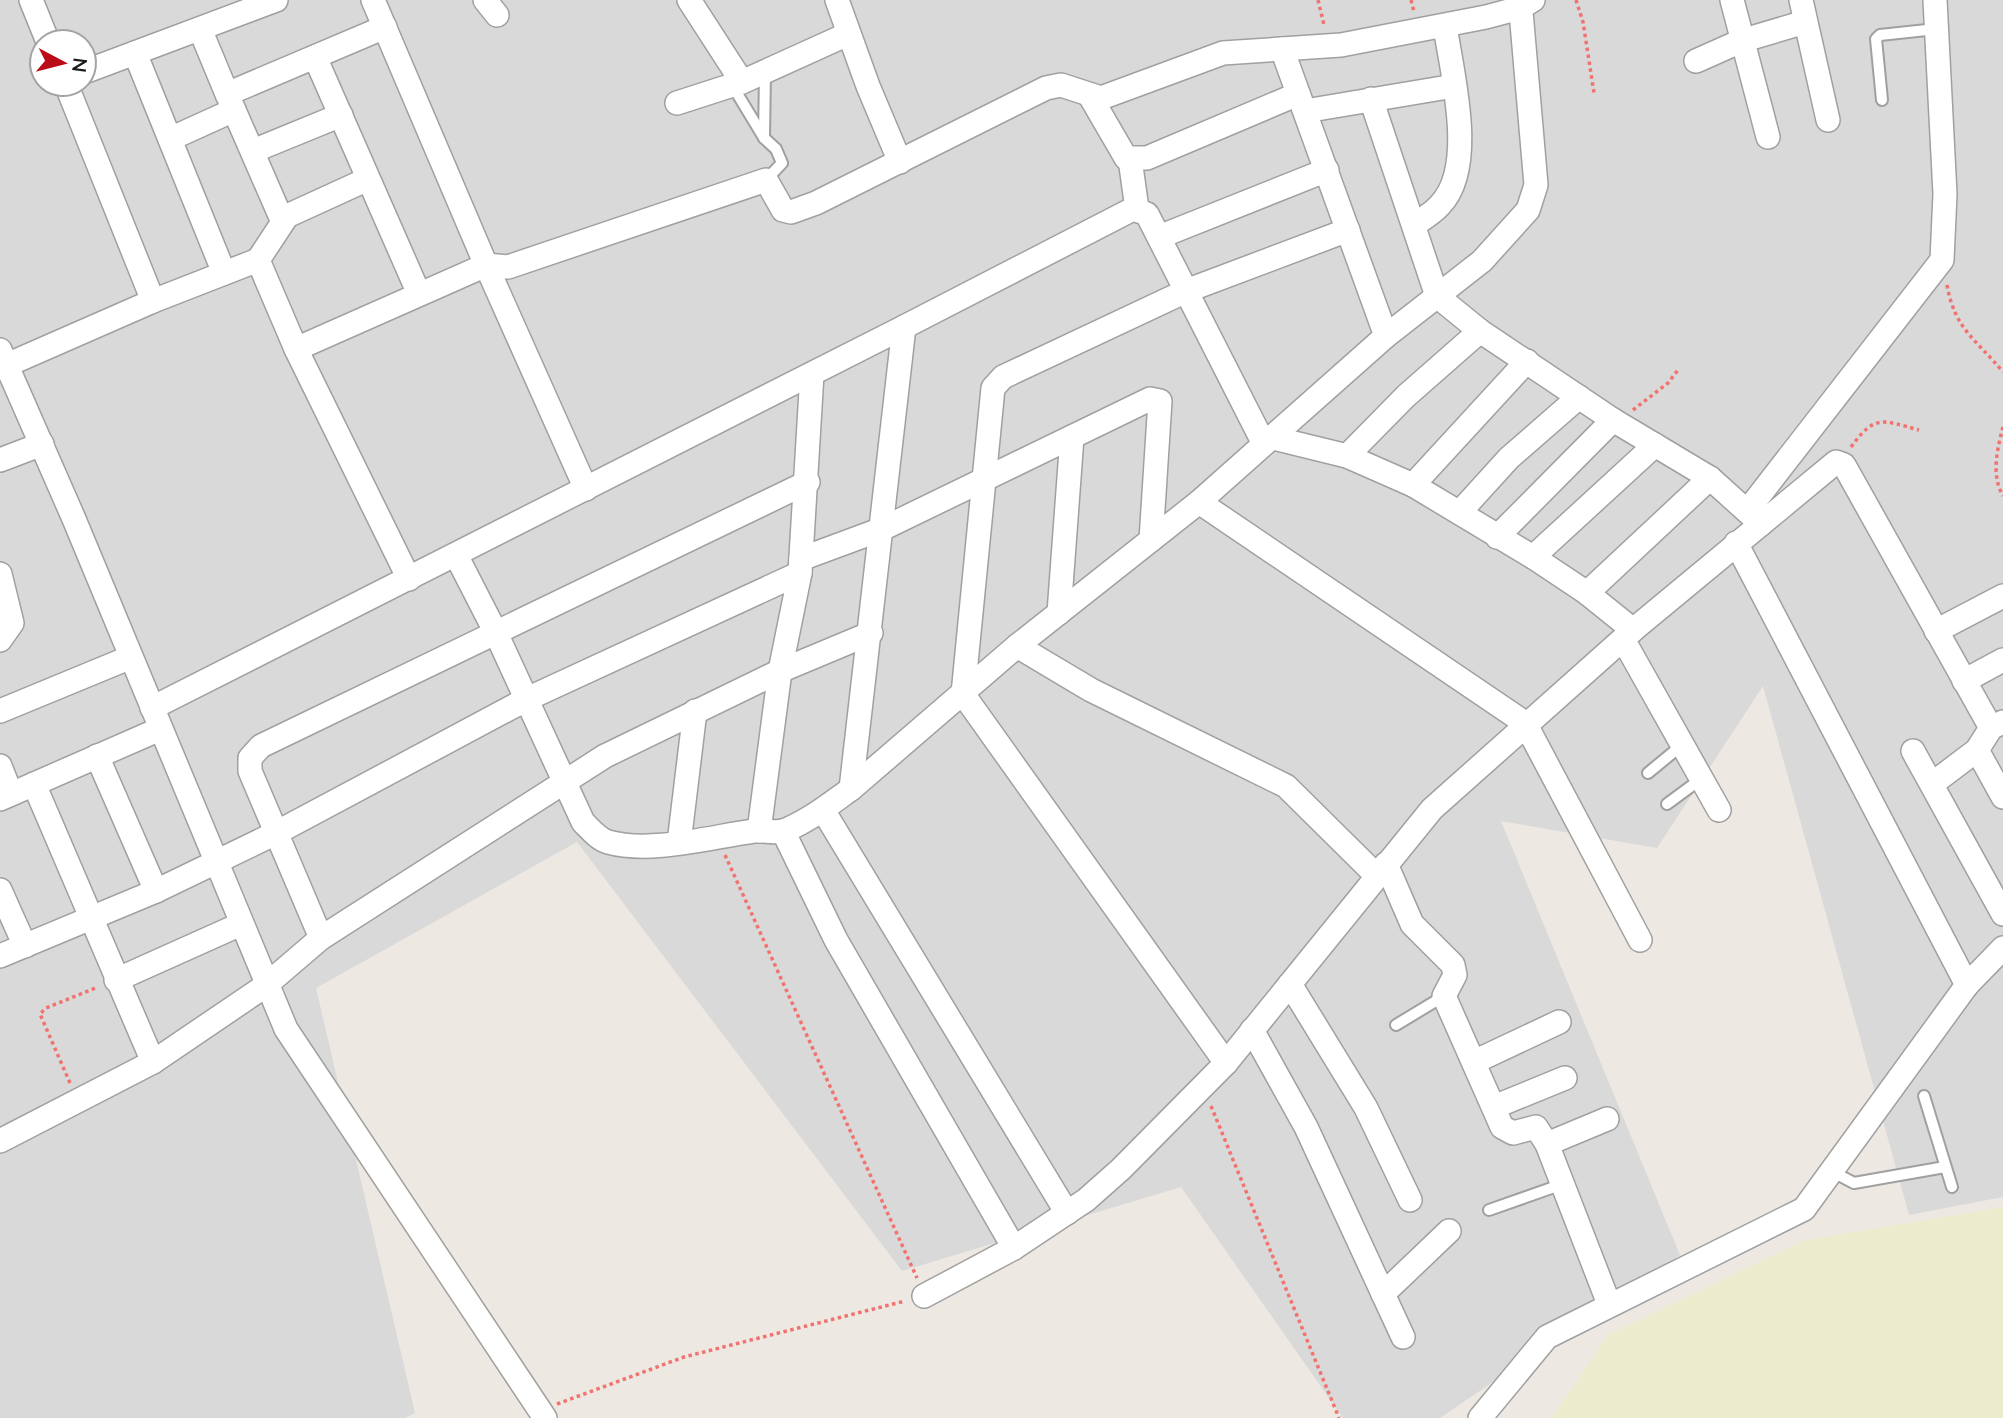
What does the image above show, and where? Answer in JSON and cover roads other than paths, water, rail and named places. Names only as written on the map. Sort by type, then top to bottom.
[{"type":"street","points":[[32,0],[43,28]]},
{"type":"street","points":[[98,67],[276,0]]},
{"type":"street","points":[[373,0],[486,265],[586,489]]},
{"type":"street","points":[[689,0],[737,84]]},
{"type":"street","points":[[837,0],[900,162]]},
{"type":"street","points":[[1732,0],[1768,137]]},
{"type":"street","points":[[924,1296],[1014,1248],[1067,1213],[1121,1170],[1226,1063],[1432,809],[1525,723],[1735,542],[1755,517],[1942,260],[1945,194],[1936,0]]},
{"type":"street","points":[[296,349],[486,265],[508,267],[766,180],[783,210],[791,212],[900,162],[1046,88],[1061,85],[1101,98],[1223,52],[1329,46],[1445,26],[1524,3],[1536,185],[1535,196],[1528,210],[1482,261],[1386,336],[1199,502],[1017,646],[851,789],[823,810],[783,831],[759,831],[679,843],[606,842],[583,822],[527,699],[456,555]]},
{"type":"street","points":[[1696,61],[1803,11],[1828,120]]},
{"type":"street","points":[[1414,225],[1442,204],[1457,170],[1462,145],[1445,26]]},
{"type":"street","points":[[170,139],[230,102],[315,57],[385,27]]},
{"type":"street","points":[[200,29],[282,220]]},
{"type":"street","points":[[677,103],[737,84],[848,34]]},
{"type":"street","points":[[1282,49],[1386,336]]},
{"type":"street","points":[[135,53],[224,273]]},
{"type":"street","points":[[315,57],[419,294]]},
{"type":"street","points":[[1090,96],[1126,158],[1130,159],[1147,158],[1302,103],[1371,99],[1454,86]]},
{"type":"street","points":[[71,98],[153,301]]},
{"type":"street","points":[[1371,99],[1437,296],[1480,331],[1613,420],[1710,478],[1755,517]]},
{"type":"street","points":[[253,151],[341,115]]},
{"type":"street","points":[[1130,159],[1138,209]]},
{"type":"street","points":[[1159,237],[1327,170]]},
{"type":"street","points":[[368,179],[282,220],[258,260],[2,361],[41,444],[265,986],[286,1029],[542,1414]]},
{"type":"street","points":[[0,766],[6,797],[97,757],[156,719],[409,579],[1133,209],[1147,214],[1266,440]]},
{"type":"street","points":[[1226,1063],[963,694],[993,388],[1003,376],[1186,291],[1348,230]]},
{"type":"street","points":[[258,260],[296,349],[409,579]]},
{"type":"street","points":[[851,789],[904,327]]},
{"type":"street","points":[[1347,456],[1406,396],[1480,331]]},
{"type":"street","points":[[1413,485],[1527,361]]},
{"type":"street","points":[[759,831],[780,671],[801,566],[808,482],[812,374]]},
{"type":"street","points":[[1460,512],[1509,458],[1579,397]]},
{"type":"street","points":[[0,956],[156,891],[276,833],[527,699],[1150,399],[1160,401],[1151,540]]},
{"type":"street","points":[[1497,537],[1613,420]]},
{"type":"street","points":[[1059,613],[1072,437]]},
{"type":"street","points":[[1266,440],[1347,456],[1413,485],[1533,557],[1587,593],[1628,635],[1682,745],[1719,810]]},
{"type":"street","points":[[0,460],[41,444]]},
{"type":"street","points":[[1533,557],[1655,445]]},
{"type":"street","points":[[1755,517],[1840,462],[1964,681],[1997,725],[1977,750],[1932,784]]},
{"type":"street","points":[[1587,593],[1710,478]]},
{"type":"street","points":[[321,938],[250,771],[250,758],[261,746],[808,482]]},
{"type":"street","points":[[1199,502],[1525,723],[1640,940]]},
{"type":"street","points":[[1735,542],[1967,985]]},
{"type":"street","points":[[0,574],[12,623],[0,640]]},
{"type":"street","points":[[1936,631],[2003,596]]},
{"type":"street","points":[[0,1141],[153,1062],[265,986],[321,938],[563,780],[695,711],[780,671],[871,633]]},
{"type":"street","points":[[1017,646],[1091,690],[1286,786],[1382,871],[1412,924],[1453,965],[1455,975],[1444,996],[1502,1128],[1513,1133],[1536,1127],[1547,1144],[1560,1185],[1609,1304]]},
{"type":"street","points":[[0,711],[131,657]]},
{"type":"street","points":[[1964,681],[2003,660]]},
{"type":"street","points":[[679,843],[695,711]]},
{"type":"street","points":[[1977,750],[2003,797]]},
{"type":"street","points":[[1913,751],[2003,914]]},
{"type":"street","points":[[97,757],[156,891]]},
{"type":"street","points":[[34,784],[89,919],[153,1062]]},
{"type":"street","points":[[823,810],[1067,1213]]},
{"type":"street","points":[[783,831],[836,940],[1014,1248]]},
{"type":"street","points":[[0,890],[25,946]]},
{"type":"street","points":[[116,980],[241,924]]},
{"type":"street","points":[[1480,1418],[1547,1336],[1804,1209],[1967,985],[2003,948]]},
{"type":"street","points":[[1290,984],[1366,1108],[1410,1200]]},
{"type":"street","points":[[1474,1062],[1559,1022]]},
{"type":"street","points":[[1252,1030],[1306,1127],[1403,1337]]},
{"type":"street","points":[[1494,1107],[1565,1078]]},
{"type":"street","points":[[1547,1144],[1607,1119]]},
{"type":"street","points":[[1383,1294],[1449,1231]]},
{"type":"lane","points":[[1882,100],[1876,39],[1880,35],[1936,29]]},
{"type":"lane","points":[[764,138],[765,72]]},
{"type":"lane","points":[[737,84],[764,138],[776,149],[782,163],[766,180]]},
{"type":"lane","points":[[1648,773],[1682,745]]},
{"type":"lane","points":[[1667,804],[1701,779]]},
{"type":"lane","points":[[1396,1025],[1444,996]]},
{"type":"lane","points":[[1924,1096],[1952,1187]]},
{"type":"lane","points":[[1831,1171],[1854,1183],[1945,1167]]},
{"type":"lane","points":[[1489,1210],[1560,1185]]}]
